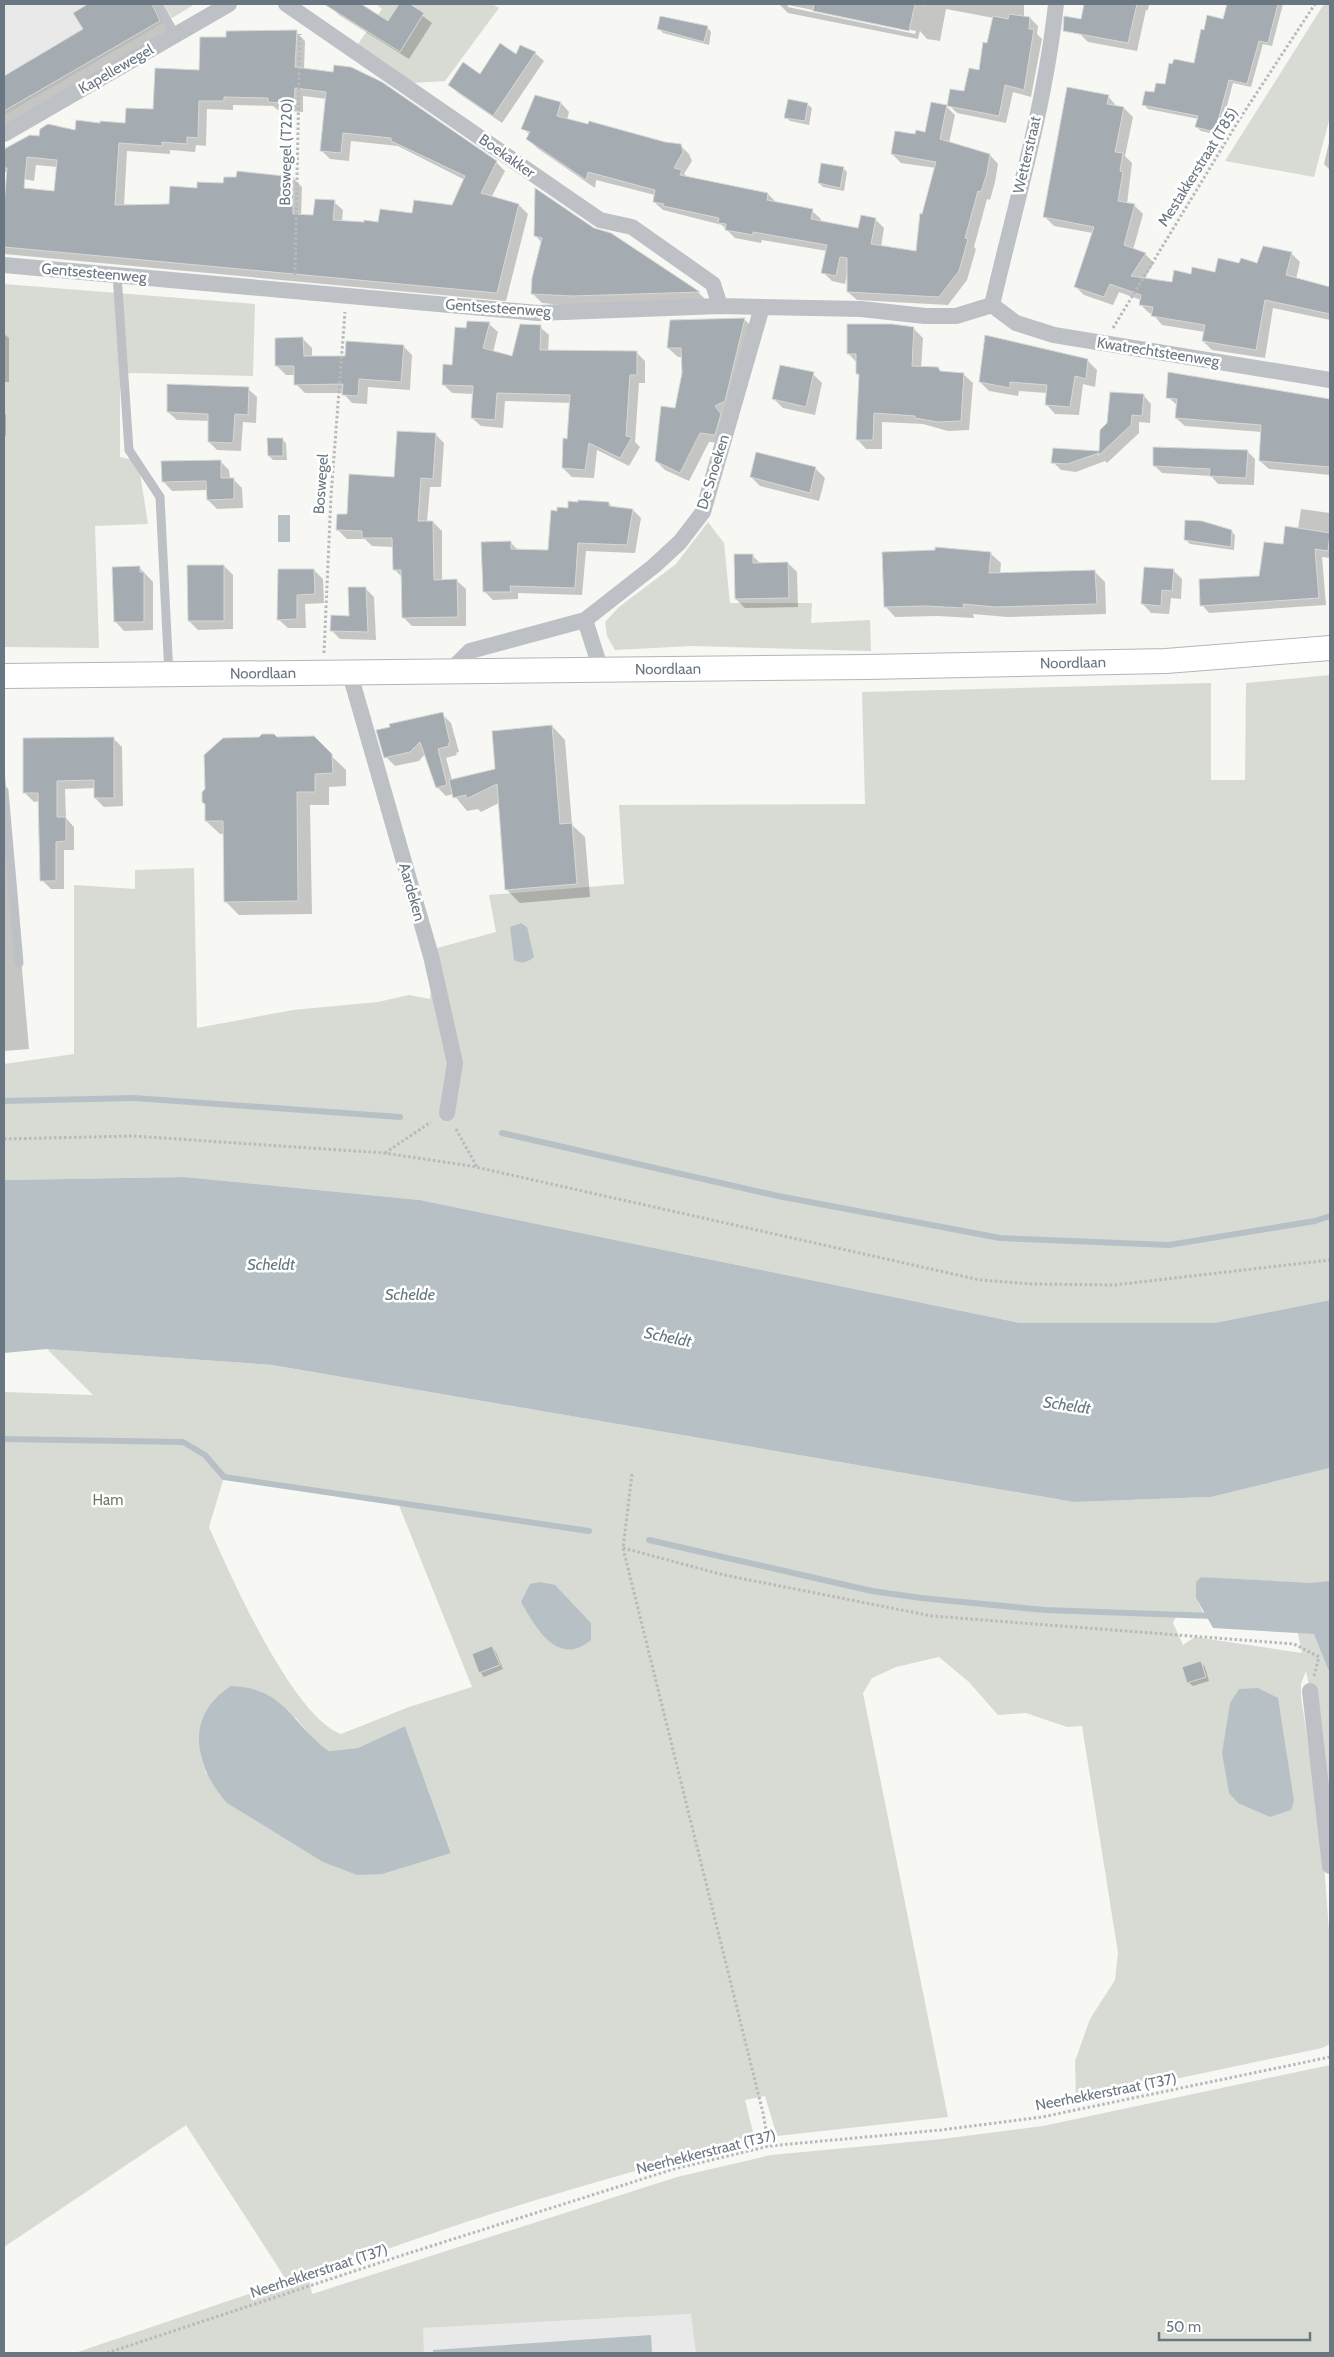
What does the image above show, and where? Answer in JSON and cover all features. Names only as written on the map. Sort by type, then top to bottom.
[{"type":"street","name":"Kapellewegel","points":[[4,134],[229,4]]},
{"type":"street","name":"Boekakker","points":[[286,4],[600,220],[632,227],[713,284],[720,306]]},
{"type":"street","name":"Wetterstraat","points":[[992,305],[1035,120],[1052,37],[1056,4]]},
{"type":"street","name":"Gentsesteenweg","points":[[4,265],[538,313],[762,306],[861,309],[925,316],[956,316],[992,305]]},
{"type":"street","name":"Kwatrechtsteenweg","points":[[992,305],[1016,323],[1054,335],[1330,380]]},
{"type":"street","name":"De Snoeken","points":[[449,672],[470,650],[585,620],[654,566],[680,542],[702,512],[762,306]]},
{"type":"street","points":[[585,620],[601,670]]},
{"type":"street","name":"Noordlaan","points":[[4,676],[350,674],[1166,661],[1330,648]]},
{"type":"street","name":"Aardeken","points":[[350,674],[431,956],[455,1063],[447,1113]]},
{"type":"street","points":[[1310,1691],[1330,1866]]},
{"type":"lane","points":[[158,4],[175,35]]},
{"type":"lane","points":[[117,275],[128,450],[160,497],[169,675]]},
{"type":"lane","points":[[4,791],[19,964]]},
{"type":"path","name":"Mestakkerstraat (T85)","points":[[1104,344],[1239,120],[1315,4]]},
{"type":"path","name":"Boswegel (T220)","points":[[294,291],[300,13]]},
{"type":"path","name":"Boswegel","points":[[324,674],[331,496],[346,296]]},
{"type":"path","points":[[384,1154],[416,1131],[447,1113],[477,1168]]},
{"type":"path","points":[[4,1139],[133,1136],[384,1154],[477,1168],[980,1280],[1114,1285],[1330,1260]]},
{"type":"path","points":[[632,1474],[623,1548],[763,2113],[769,2146]]},
{"type":"path","points":[[623,1548],[724,1575],[932,1616],[1294,1644],[1319,1657],[1310,1691]]},
{"type":"path","name":"Neerhekkerstraat (T37)","points":[[108,2353],[384,2261],[674,2168],[769,2146],[941,2130],[1042,2117],[1330,2057]]},
{"type":"shaded area","points":[[4,4],[195,4],[4,115]]},
{"type":"shaded area","points":[[692,2314],[696,2353],[424,2353],[422,2328]]},
{"type":"green space","points":[[164,4],[195,4],[172,18]]},
{"type":"green space","points":[[376,4],[492,4],[499,8],[445,81],[412,83],[356,47],[382,9]]},
{"type":"green space","points":[[1324,4],[1330,4],[1330,117],[1314,177],[1225,161]]},
{"type":"green space","points":[[4,284],[255,304],[253,376],[120,374],[120,457],[138,461],[148,524],[95,526],[99,648],[4,647]]},
{"type":"green space","points":[[708,522],[724,543],[730,603],[812,603],[811,623],[870,620],[871,651],[692,646],[615,650],[607,636],[605,622],[619,607],[676,564]]},
{"type":"green space","points":[[1330,675],[1330,1300],[1214,1323],[1020,1323],[420,1200],[185,1177],[4,1180],[4,1064],[74,1054],[74,885],[135,889],[135,870],[194,868],[197,1028],[293,1010],[378,1002],[409,995],[430,999],[437,948],[496,932],[489,895],[624,884],[619,805],[865,804],[862,692],[1211,683],[1211,780],[1245,780],[1246,683]]},
{"type":"green space","name":"Ham","points":[[47,1349],[272,1365],[1074,1502],[1211,1497],[1330,1468],[1330,1866],[1310,1691],[1306,1671],[1301,1684],[1301,1697],[1322,1837],[1330,1944],[1330,2044],[1322,2048],[1076,2100],[1075,2061],[1090,2019],[1115,1980],[1118,1953],[1082,1726],[1067,1727],[1026,1713],[998,1715],[969,1682],[939,1657],[896,1667],[872,1678],[863,1693],[948,2117],[777,2136],[765,2096],[745,2100],[755,2140],[642,2169],[474,2219],[309,2278],[312,2294],[677,2177],[771,2155],[942,2139],[1043,2126],[1330,2065],[1330,2353],[696,2353],[691,2314],[423,2328],[424,2353],[75,2353],[287,2281],[186,2125],[4,2247],[4,1392],[93,1395]],"holes":[[[224,1477],[398,1503],[472,1687],[409,1707],[341,1734],[322,1722],[303,1701],[284,1674],[247,1609],[209,1527]],[[1201,1577],[1287,1582],[1302,1653],[1195,1637],[1183,1645],[1173,1623],[1176,1616],[1205,1617],[1196,1598]],[[1230,1703],[1238,1803],[1229,1715]],[[296,1718],[313,1739],[329,1751],[358,1748],[405,1726],[451,1852],[419,1862],[206,1773],[201,1758],[199,1742]]]},
{"type":"water","points":[[278,515],[290,515],[290,542],[278,542]]},
{"type":"water","points":[[521,923],[527,927],[534,957],[526,962],[514,960],[510,927]]},
{"type":"water","name":"Schelde","points":[[185,1177],[420,1200],[1020,1323],[1214,1323],[1330,1300],[1330,1468],[1211,1497],[1074,1502],[272,1365],[47,1349],[4,1353],[4,1180]]},
{"type":"water","points":[[1201,1577],[1311,1583],[1330,1581],[1330,1684],[1329,1671],[1314,1634],[1213,1628],[1196,1598],[1196,1582]]},
{"type":"water","points":[[540,1582],[555,1585],[591,1623],[591,1640],[579,1647],[568,1650],[558,1647],[541,1633],[521,1602],[530,1584]]},
{"type":"water","points":[[231,1686],[249,1688],[264,1693],[276,1700],[329,1751],[358,1748],[405,1726],[451,1853],[382,1874],[357,1875],[323,1862],[227,1803],[207,1773],[201,1758],[199,1742],[200,1726],[206,1712],[216,1698]]},
{"type":"water","points":[[1258,1688],[1278,1698],[1294,1801],[1291,1810],[1270,1817],[1238,1803],[1229,1793],[1222,1753],[1230,1703],[1239,1689]]},
{"type":"water","points":[[651,2335],[652,2353],[433,2353],[433,2350]]},
{"type":"building","points":[[88,4],[152,4],[160,21],[4,111],[4,76],[83,29],[73,13]]},
{"type":"building","points":[[324,4],[361,4],[388,21],[399,4],[410,4],[424,13],[400,52]]},
{"type":"building","points":[[814,4],[915,4],[909,31],[813,11]]},
{"type":"building","points":[[1084,4],[1137,4],[1128,43],[1063,31],[1064,16],[1081,19]]},
{"type":"building","points":[[1227,4],[1278,4],[1268,43],[1259,41],[1247,84],[1229,80],[1215,132],[1195,127],[1198,116],[1142,105],[1145,91],[1154,92],[1156,83],[1165,84],[1169,63],[1172,64],[1174,59],[1194,63],[1201,29],[1204,30],[1207,15],[1223,19]]},
{"type":"building","points":[[1009,14],[1030,17],[1029,29],[1034,29],[1024,90],[1005,85],[999,116],[947,106],[950,89],[964,91],[969,68],[979,70],[983,42],[987,43],[993,16],[1008,19]]},
{"type":"building","points":[[660,16],[708,26],[704,42],[657,29]]},
{"type":"building","points":[[297,30],[295,67],[333,72],[334,65],[351,67],[382,82],[497,161],[481,193],[519,204],[497,293],[4,247],[4,205],[7,168],[4,168],[4,149],[30,135],[39,136],[40,129],[48,124],[75,130],[76,120],[100,123],[100,121],[125,123],[126,108],[153,109],[155,68],[199,70],[200,37],[226,37],[226,31]],"holes":[[[295,88],[326,92],[320,151],[341,153],[343,133],[391,138],[391,141],[465,176],[452,205],[414,200],[412,213],[380,209],[378,222],[364,220],[364,222],[333,220],[335,200],[315,199],[313,215],[293,214],[293,177],[237,171],[236,177],[224,177],[223,183],[197,182],[197,188],[170,186],[169,204],[115,205],[119,143],[162,146],[162,142],[187,144],[187,137],[198,138],[199,101],[224,101],[224,97],[268,98],[268,102],[294,104]],[[27,157],[57,160],[54,191],[24,188]]]},
{"type":"building","points":[[500,43],[516,54],[520,45],[536,52],[493,116],[448,85],[463,62],[480,74]]},
{"type":"building","points":[[1067,87],[1109,95],[1107,104],[1124,107],[1115,152],[1123,153],[1120,171],[1123,172],[1118,201],[1135,204],[1124,245],[1146,253],[1131,276],[1172,282],[1174,270],[1191,274],[1192,267],[1215,272],[1218,258],[1239,263],[1241,258],[1257,263],[1263,246],[1292,252],[1286,275],[1330,287],[1330,314],[1265,300],[1256,350],[1202,341],[1205,325],[1151,316],[1153,307],[1139,305],[1141,295],[1110,284],[1104,297],[1074,287],[1094,227],[1043,217]]},
{"type":"building","points":[[535,95],[561,102],[557,116],[588,124],[589,121],[665,142],[681,144],[683,152],[674,168],[682,170],[680,175],[768,193],[767,200],[813,209],[811,219],[858,228],[861,215],[876,218],[871,244],[916,251],[920,213],[922,214],[936,162],[891,154],[895,131],[915,134],[916,130],[925,132],[931,102],[947,105],[940,139],[990,154],[987,173],[981,192],[978,191],[965,238],[968,239],[959,271],[939,297],[847,292],[847,258],[840,257],[836,276],[821,273],[827,245],[753,232],[753,235],[725,230],[726,224],[718,223],[719,218],[663,206],[664,204],[653,202],[655,190],[588,172],[586,180],[526,139],[530,132],[521,129]]},
{"type":"building","points":[[788,99],[808,103],[805,121],[784,118]]},
{"type":"building","points":[[821,163],[844,167],[840,188],[818,183]]},
{"type":"building","points":[[535,188],[594,228],[611,233],[700,292],[573,296],[531,294],[532,278],[542,238],[534,236]]},
{"type":"building","points":[[745,318],[725,401],[715,406],[721,414],[715,435],[700,433],[680,473],[655,461],[661,406],[675,408],[682,373],[681,348],[667,348],[670,320]]},
{"type":"building","points":[[467,321],[490,322],[483,348],[512,356],[520,324],[541,325],[540,350],[637,351],[637,375],[630,375],[626,436],[632,437],[620,458],[589,443],[585,470],[562,468],[563,438],[567,439],[570,395],[497,393],[495,420],[471,418],[473,386],[442,385],[443,364],[452,365],[455,327],[466,328]]},
{"type":"building","points":[[847,324],[892,324],[914,327],[912,366],[938,367],[940,371],[964,373],[961,421],[938,422],[915,418],[915,416],[874,413],[873,440],[856,440],[859,374],[856,374],[856,354],[847,354]]},
{"type":"building","points":[[985,335],[1088,359],[1086,379],[1075,376],[1070,407],[1045,405],[1047,385],[1010,382],[1010,388],[979,382]]},
{"type":"building","points":[[303,337],[304,356],[345,356],[346,341],[404,345],[401,382],[359,379],[358,396],[342,395],[343,384],[294,385],[294,366],[275,366],[275,338]]},
{"type":"building","points":[[780,365],[814,372],[806,407],[772,399]]},
{"type":"building","points":[[1168,372],[1330,399],[1330,467],[1259,461],[1261,425],[1175,418],[1177,399],[1166,398]]},
{"type":"building","points":[[167,384],[249,387],[248,415],[235,414],[233,443],[208,442],[208,414],[167,412]]},
{"type":"building","points":[[1110,392],[1144,394],[1142,416],[1132,415],[1131,425],[1098,456],[1099,453],[1067,464],[1051,463],[1053,448],[1099,451],[1100,430],[1107,423]]},
{"type":"building","points":[[397,431],[436,433],[433,479],[421,478],[418,521],[433,521],[434,580],[457,579],[458,617],[402,618],[401,570],[393,570],[392,538],[362,538],[362,531],[336,530],[337,514],[347,514],[349,474],[394,477]]},
{"type":"building","points":[[267,438],[283,438],[283,456],[268,456]]},
{"type":"building","points":[[1153,447],[1248,450],[1246,478],[1209,476],[1210,469],[1153,466]]},
{"type":"building","points":[[756,452],[816,467],[810,493],[750,477]]},
{"type":"building","points":[[221,460],[221,478],[234,478],[234,499],[207,500],[206,481],[162,482],[161,461]]},
{"type":"building","points":[[578,500],[609,502],[609,506],[633,509],[627,545],[578,543],[575,588],[510,586],[511,592],[483,592],[481,542],[511,541],[511,549],[548,550],[551,510],[557,511],[557,507],[568,508],[568,501],[578,502]]},
{"type":"building","points":[[1185,520],[1202,521],[1232,530],[1231,547],[1184,540]]},
{"type":"building","points":[[1285,526],[1330,533],[1328,551],[1315,549],[1319,598],[1200,606],[1199,579],[1259,576],[1264,542],[1283,544]]},
{"type":"building","points":[[935,547],[991,552],[989,573],[1095,570],[1097,604],[996,607],[963,604],[964,608],[926,606],[884,607],[882,552],[935,550]]},
{"type":"building","points":[[734,554],[753,554],[753,563],[788,562],[789,598],[735,599]]},
{"type":"building","points":[[187,565],[224,565],[224,621],[188,621]]},
{"type":"building","points":[[140,566],[140,572],[144,572],[144,622],[114,622],[112,567]]},
{"type":"building","points":[[1144,567],[1174,569],[1172,591],[1162,590],[1161,606],[1141,604]]},
{"type":"building","points":[[278,569],[314,569],[315,594],[297,595],[297,619],[277,620]]},
{"type":"building","points":[[348,587],[366,587],[368,632],[330,631],[331,615],[349,616]]},
{"type":"building","points":[[443,712],[450,743],[448,744],[449,746],[438,749],[447,785],[436,788],[420,742],[410,752],[384,758],[376,730],[390,727],[389,724]]},
{"type":"building","points":[[552,725],[560,824],[572,823],[577,884],[505,890],[497,784],[466,799],[466,795],[453,798],[449,780],[495,769],[492,731]]},
{"type":"building","points":[[262,734],[274,734],[277,737],[314,736],[332,754],[333,773],[315,774],[315,792],[297,792],[298,901],[224,902],[223,821],[205,821],[205,804],[202,802],[202,792],[205,789],[204,755],[223,738],[259,737]]},
{"type":"building","points":[[114,737],[114,798],[94,798],[94,780],[57,781],[57,817],[66,817],[66,841],[56,842],[56,881],[40,881],[38,793],[23,793],[23,738]]},
{"type":"building","points":[[492,1646],[500,1665],[479,1673],[472,1654]]},
{"type":"building","points":[[1201,1661],[1206,1677],[1187,1683],[1182,1667]]},
{"type":"waterway","points":[[4,1101],[134,1098],[400,1117]]},
{"type":"waterway","points":[[502,1133],[778,1196],[1000,1238],[1169,1245],[1315,1221],[1330,1216]]},
{"type":"waterway","points":[[4,1439],[183,1442],[205,1455],[224,1477],[589,1531]]},
{"type":"waterway","points":[[649,1540],[872,1591],[921,1598],[1045,1610],[1213,1616]]},
{"type":"water label","name":"Scheldt","points":[[271,1264]]},
{"type":"water label","name":"Scheldt","points":[[668,1337]]},
{"type":"water label","name":"Scheldt","points":[[1067,1405]]}]
